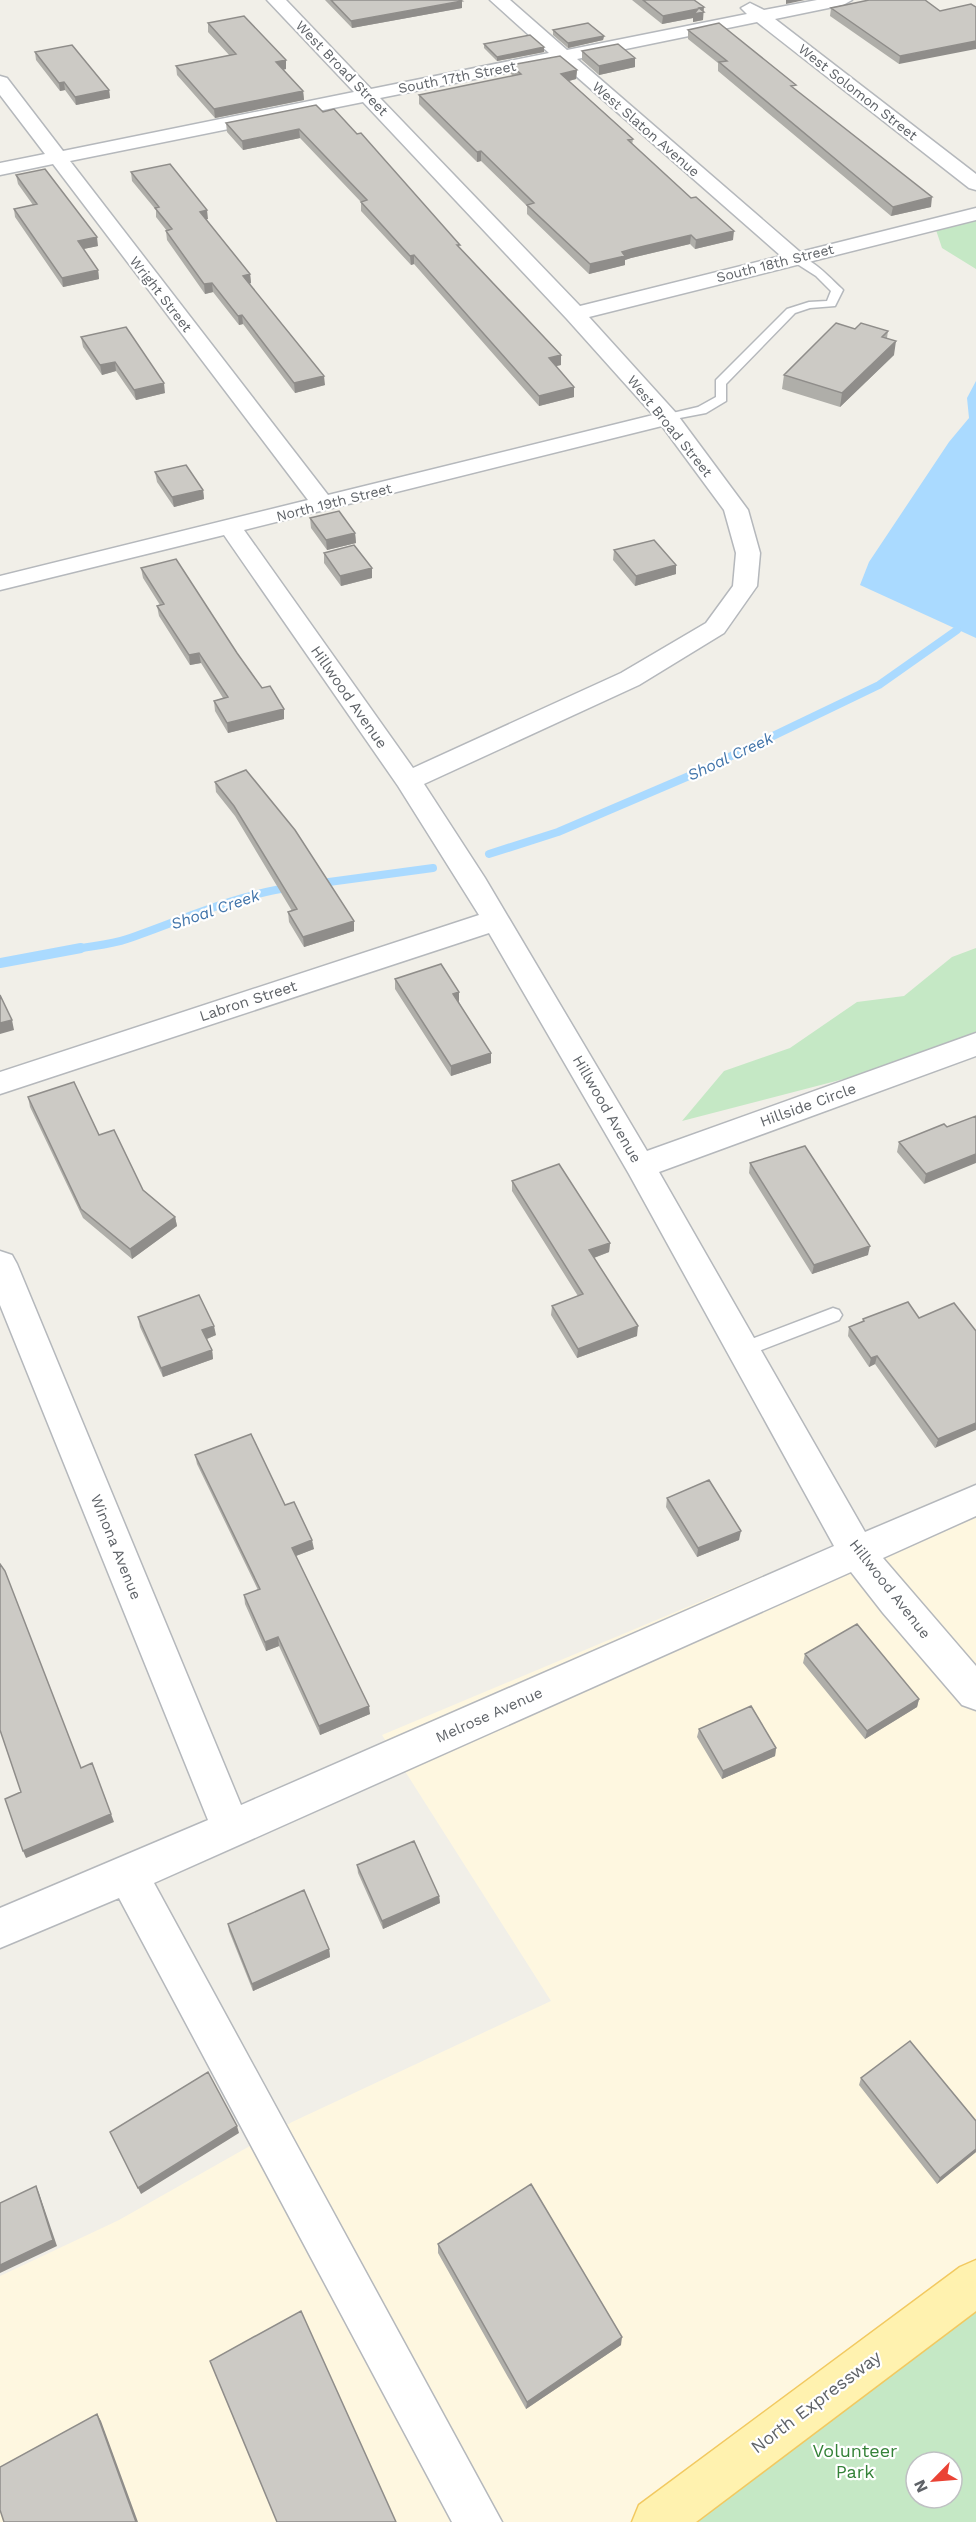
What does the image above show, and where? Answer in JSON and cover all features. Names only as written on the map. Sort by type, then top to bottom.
[{"type":"main road","name":"North Expressway","points":[[656,2522],[976,2283]]},
{"type":"street","name":"West Broad Street","points":[[276,0],[575,314],[668,418],[736,510],[748,553],[745,586],[715,628],[630,679],[408,782]]},
{"type":"street","name":"West Slaton Avenue","points":[[499,0],[795,258]]},
{"type":"street","name":"West Solomon Street","points":[[740,0],[976,184]]},
{"type":"street","name":"South 17th Street","points":[[0,169],[843,0]]},
{"type":"street","name":"Wright Street","points":[[0,82],[323,504]]},
{"type":"street","name":"South 18th Street","points":[[575,314],[976,214]]},
{"type":"street","name":"North 19th Street","points":[[0,583],[231,528],[668,418]]},
{"type":"street","name":"Hillwood Avenue","points":[[231,528],[408,782],[496,920],[640,1166],[857,1552],[896,1602],[976,1693]]},
{"type":"street","name":"Labron Street","points":[[0,1083],[496,920]]},
{"type":"street","name":"Hillside Circle","points":[[640,1166],[976,1044]]},
{"type":"street","name":"Winona Avenue","points":[[0,1264],[231,1829]]},
{"type":"street","name":"Melrose Avenue","points":[[0,1928],[128,1875],[976,1500]]},
{"type":"street","points":[[128,1875],[478,2522]]},
{"type":"lane","points":[[668,418],[702,410],[722,398],[720,383],[791,311],[809,305],[831,304],[837,290],[820,274],[795,258]]},
{"type":"lane","points":[[743,1350],[833,1315]]},
{"type":"shaded area","points":[[976,1486],[976,2273],[692,2522],[0,2522],[0,2276],[119,2220],[292,2122],[551,2001],[382,1735]]},
{"type":"green space","points":[[976,214],[976,269],[942,248],[934,224]]},
{"type":"green space","points":[[976,948],[976,1049],[967,1047],[682,1121],[724,1071],[790,1048],[857,1002],[904,996],[952,957]]},
{"type":"green space","name":"Volunteer Park","points":[[976,2273],[976,2522],[692,2522]]},
{"type":"water","points":[[976,381],[976,638],[860,585],[869,562],[949,442],[969,418],[967,398]]},
{"type":"building","points":[[331,0],[460,0],[462,1],[351,21]]},
{"type":"building","points":[[643,0],[694,0],[704,7],[699,8],[704,12],[694,14],[698,9],[663,16]]},
{"type":"building","points":[[869,0],[925,0],[940,11],[971,4],[976,7],[976,41],[900,56],[831,8]]},
{"type":"building","points":[[244,16],[286,60],[276,62],[303,91],[214,109],[176,66],[236,54],[208,23]]},
{"type":"building","points":[[588,23],[604,36],[568,43],[553,30]]},
{"type":"building","points":[[719,23],[796,85],[791,86],[932,197],[893,207],[719,62],[727,61],[688,30]]},
{"type":"building","points":[[530,35],[544,47],[497,57],[484,44]]},
{"type":"building","points":[[618,44],[635,58],[599,66],[582,51]]},
{"type":"building","points":[[72,45],[109,90],[75,97],[64,82],[59,83],[35,52]]},
{"type":"building","points":[[560,56],[577,70],[561,74],[633,139],[628,140],[691,198],[696,197],[734,231],[696,240],[691,235],[632,249],[622,252],[625,256],[590,264],[527,205],[534,203],[481,151],[477,152],[419,95],[521,74],[511,65]]},
{"type":"building","points":[[316,105],[323,112],[334,109],[357,134],[361,133],[460,245],[457,245],[561,355],[549,358],[574,387],[539,396],[414,255],[410,256],[361,202],[367,200],[299,129],[242,141],[226,123]]},
{"type":"building","points":[[170,164],[207,210],[200,212],[250,274],[243,276],[324,376],[294,383],[242,315],[238,316],[212,283],[204,284],[166,231],[172,229],[155,208],[159,207],[131,172]]},
{"type":"building","points":[[45,169],[97,237],[78,241],[98,270],[62,278],[14,209],[37,204],[16,175]]},
{"type":"building","points":[[836,323],[855,329],[861,323],[888,331],[882,337],[896,341],[842,393],[784,375]]},
{"type":"building","points":[[126,327],[164,383],[134,390],[115,362],[100,365],[81,337]]},
{"type":"building","points":[[186,465],[203,490],[172,497],[155,472]]},
{"type":"building","points":[[339,511],[355,533],[326,540],[310,518]]},
{"type":"building","points":[[654,540],[676,565],[636,576],[614,550]]},
{"type":"building","points":[[354,545],[372,568],[340,576],[324,553]]},
{"type":"building","points":[[176,559],[262,688],[270,686],[284,709],[227,723],[214,701],[228,697],[199,653],[189,655],[157,606],[164,604],[141,568]]},
{"type":"building","points":[[246,770],[295,830],[354,921],[303,937],[288,912],[297,909],[234,806],[215,782]]},
{"type":"building","points":[[441,964],[459,992],[453,994],[491,1053],[451,1066],[395,979]]},
{"type":"building","points":[[0,995],[12,1020],[0,1023]]},
{"type":"building","points":[[74,1082],[99,1135],[114,1130],[143,1190],[175,1217],[130,1249],[81,1209],[28,1097]]},
{"type":"building","points":[[976,1116],[976,1154],[926,1174],[899,1142],[944,1124],[947,1127]]},
{"type":"building","points":[[805,1146],[870,1246],[814,1265],[750,1163]]},
{"type":"building","points":[[559,1164],[610,1243],[589,1250],[638,1326],[578,1349],[552,1306],[583,1294],[512,1181]]},
{"type":"building","points":[[199,1295],[214,1326],[202,1330],[212,1350],[161,1368],[138,1317]]},
{"type":"building","points":[[908,1302],[919,1318],[954,1303],[976,1331],[976,1423],[938,1439],[877,1356],[871,1358],[849,1327],[864,1321],[863,1319]]},
{"type":"building","points":[[251,1434],[285,1505],[294,1502],[312,1540],[292,1548],[369,1706],[319,1726],[278,1637],[265,1642],[244,1595],[260,1589],[195,1455]]},
{"type":"building","points":[[709,1480],[741,1531],[698,1548],[667,1498]]},
{"type":"building","points":[[0,1564],[5,1571],[81,1768],[92,1763],[111,1814],[23,1851],[5,1799],[21,1792],[0,1730]]},
{"type":"building","points":[[857,1624],[919,1699],[867,1731],[805,1654]]},
{"type":"building","points":[[751,1706],[776,1748],[723,1771],[699,1729]]},
{"type":"building","points":[[414,1841],[439,1896],[382,1921],[357,1865]]},
{"type":"building","points":[[304,1890],[329,1949],[252,1984],[228,1924]]},
{"type":"building","points":[[910,2041],[976,2121],[976,2149],[940,2178],[861,2078]]},
{"type":"building","points":[[208,2072],[237,2126],[138,2188],[110,2132]]},
{"type":"building","points":[[531,2184],[622,2337],[527,2402],[438,2244]]},
{"type":"building","points":[[36,2186],[53,2240],[0,2265],[0,2203]]},
{"type":"building","points":[[301,2311],[396,2522],[277,2522],[210,2361]]},
{"type":"building","points":[[97,2414],[136,2522],[4,2522],[0,2510],[0,2467]]},
{"type":"waterway","name":"Shoal Creek","points":[[489,854],[558,832],[696,773],[879,685],[957,630]]},
{"type":"waterway","name":"Shoal Creek","points":[[314,884],[433,868]]},
{"type":"waterway","name":"Shoal Creek","points":[[72,950],[120,941],[229,902],[293,887]]},
{"type":"waterway","name":"Shoal Creek","points":[[0,963],[81,948]]}]
